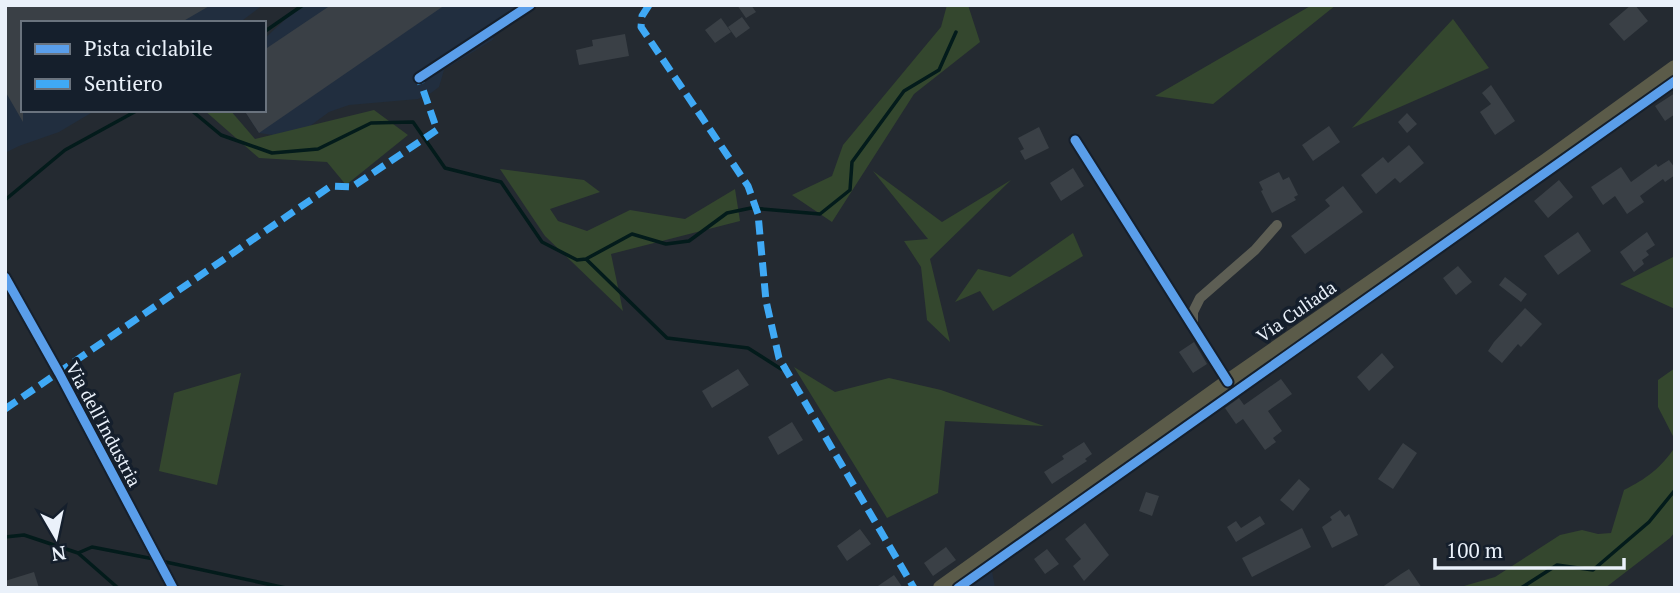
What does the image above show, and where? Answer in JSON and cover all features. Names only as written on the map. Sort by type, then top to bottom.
[{"type":"main road","name":"Via Culiada","points":[[941,588],[1228,382],[1545,162],[1675,68]]},
{"type":"street","points":[[419,78],[530,5]]},
{"type":"street","points":[[1074,140],[1228,382]]},
{"type":"street","points":[[1193,327],[1193,312],[1200,298],[1255,250],[1277,225]]},
{"type":"street","name":"Via dell'Industria","points":[[5,277],[171,584]]},
{"type":"shaded area","points":[[5,5],[263,5],[242,21],[21,21],[21,112],[93,112],[59,132],[5,153]]},
{"type":"shaded area","points":[[301,5],[527,5],[488,31],[494,39],[444,70],[439,87],[431,93],[418,99],[349,105],[329,112],[302,132],[280,136],[259,133],[245,112],[266,112],[266,37]]},
{"type":"shaded area","points":[[992,571],[995,588],[970,588]]},
{"type":"green space","points":[[947,5],[968,5],[980,42],[914,94],[832,222],[792,195],[832,176],[843,145],[941,27]]},
{"type":"green space","points":[[1312,5],[1336,5],[1213,104],[1155,96]]},
{"type":"green space","points":[[1453,19],[1489,68],[1352,128]]},
{"type":"green space","points":[[374,110],[408,135],[346,185],[327,162],[259,158],[206,112],[232,112],[255,139]]},
{"type":"green space","points":[[500,169],[584,180],[600,192],[550,209],[558,221],[587,231],[630,210],[685,219],[735,189],[740,221],[611,254],[623,311],[545,236]]},
{"type":"green space","points":[[873,171],[942,222],[1011,180],[930,259],[950,342],[927,320],[921,267],[904,241],[928,239]]},
{"type":"green space","points":[[1073,233],[1083,256],[993,311],[980,291],[955,302],[978,269],[1010,277]]},
{"type":"green space","points":[[1675,256],[1675,309],[1620,284]]},
{"type":"green space","points":[[794,367],[835,392],[889,378],[941,390],[1044,426],[945,421],[938,493],[887,518]]},
{"type":"green space","points":[[1675,368],[1675,440],[1658,407],[1658,380]]},
{"type":"green space","points":[[241,373],[217,485],[159,471],[174,393]]},
{"type":"green space","points":[[1675,447],[1675,532],[1605,588],[1457,588],[1495,577],[1560,535],[1582,530],[1598,534],[1611,533],[1624,490],[1652,472]]},
{"type":"building","points":[[5,5],[211,5],[183,21],[21,21],[23,122],[5,91]]},
{"type":"building","points":[[331,5],[445,5],[259,133],[245,112],[266,112],[266,49]]},
{"type":"building","points":[[737,5],[751,5],[756,12],[746,18]]},
{"type":"building","points":[[1631,5],[1635,5],[1648,21],[1624,41],[1609,24]]},
{"type":"building","points":[[742,17],[750,28],[736,38],[728,27]]},
{"type":"building","points":[[721,18],[731,32],[715,43],[705,30]]},
{"type":"building","points":[[625,34],[629,56],[579,65],[576,50],[593,46],[592,40]]},
{"type":"building","points":[[1491,85],[1515,121],[1495,135],[1480,112],[1491,104],[1482,93]]},
{"type":"building","points":[[1675,93],[1675,114],[1665,121],[1655,106]]},
{"type":"building","points":[[1407,113],[1417,124],[1407,133],[1398,122]]},
{"type":"building","points":[[1329,126],[1340,142],[1313,161],[1302,145]]},
{"type":"building","points":[[1039,127],[1049,148],[1025,160],[1020,151],[1024,149],[1018,138]]},
{"type":"building","points":[[1409,145],[1424,163],[1400,183],[1395,178],[1376,194],[1361,175],[1383,157],[1388,163]]},
{"type":"building","points":[[1669,160],[1675,168],[1675,175],[1665,182],[1663,179],[1640,196],[1644,202],[1627,214],[1615,196],[1603,205],[1591,187],[1621,167],[1631,182],[1656,164],[1658,167]]},
{"type":"building","points":[[1073,168],[1084,186],[1061,201],[1050,183]]},
{"type":"building","points":[[1279,172],[1283,180],[1289,177],[1298,195],[1294,197],[1296,200],[1272,213],[1259,182]]},
{"type":"building","points":[[1559,180],[1573,197],[1548,218],[1534,201]]},
{"type":"building","points":[[1343,186],[1363,212],[1305,254],[1291,236],[1330,206],[1325,200]]},
{"type":"building","points":[[1578,232],[1591,251],[1558,275],[1544,256]]},
{"type":"building","points":[[1647,232],[1655,245],[1646,251],[1649,255],[1642,260],[1644,264],[1634,272],[1620,252]]},
{"type":"building","points":[[1458,266],[1472,282],[1456,295],[1443,278]]},
{"type":"building","points":[[1505,277],[1527,294],[1521,302],[1499,285]]},
{"type":"building","points":[[1525,308],[1542,324],[1521,347],[1518,344],[1502,363],[1488,351]]},
{"type":"building","points":[[1194,342],[1207,364],[1193,373],[1179,352]]},
{"type":"building","points":[[1382,353],[1394,367],[1369,391],[1357,377]]},
{"type":"building","points":[[738,369],[749,385],[712,408],[702,391]]},
{"type":"building","points":[[1281,379],[1292,394],[1268,411],[1282,431],[1273,438],[1276,442],[1265,450],[1243,419],[1236,424],[1225,408],[1239,398],[1244,405]]},
{"type":"building","points":[[792,422],[803,440],[778,455],[768,437]]},
{"type":"building","points":[[1084,442],[1092,454],[1085,459],[1087,461],[1052,484],[1044,472]]},
{"type":"building","points":[[1403,443],[1417,453],[1393,489],[1378,479]]},
{"type":"building","points":[[1299,479],[1310,489],[1293,511],[1280,500]]},
{"type":"building","points":[[1146,492],[1159,496],[1152,516],[1139,511]]},
{"type":"building","points":[[1340,510],[1345,517],[1349,514],[1358,535],[1332,548],[1322,527]]},
{"type":"building","points":[[1260,516],[1265,524],[1236,542],[1227,527],[1236,521],[1241,528]]},
{"type":"building","points":[[1085,523],[1109,555],[1084,581],[1073,566],[1081,559],[1065,539]]},
{"type":"building","points":[[1302,528],[1311,547],[1252,577],[1242,558]]},
{"type":"building","points":[[860,529],[871,544],[847,561],[837,546]]},
{"type":"building","points":[[946,547],[956,560],[933,576],[924,563]]},
{"type":"building","points":[[1047,549],[1059,564],[1045,574],[1034,559]]},
{"type":"building","points":[[1409,569],[1422,588],[1381,588],[1401,574]]},
{"type":"building","points":[[34,572],[39,588],[5,588],[5,581]]},
{"type":"building","points":[[894,575],[903,588],[875,588]]},
{"type":"waterway","points":[[266,31],[303,5]]},
{"type":"waterway","points":[[193,112],[221,135],[272,153],[318,149],[371,123],[413,122],[445,168],[501,182],[542,242],[577,260],[586,259],[632,234],[666,244],[689,241],[727,213],[751,208],[820,214],[850,190],[852,162],[904,91],[939,70],[956,32]]},
{"type":"waterway","points":[[5,200],[65,150],[134,112]]},
{"type":"waterway","points":[[586,259],[667,338],[748,348],[781,369]]},
{"type":"waterway","points":[[1521,588],[1557,565],[1593,570],[1649,522],[1675,490]]},
{"type":"waterway","points":[[5,537],[24,535],[78,553],[92,547],[154,559]]},
{"type":"waterway","points":[[78,553],[118,588]]},
{"type":"waterway","points":[[161,561],[286,588]]},
{"type":"marked path","points":[[649,5],[642,16],[641,27],[748,186],[758,214],[766,301],[779,358],[914,588]]},
{"type":"marked path","points":[[5,409],[331,186],[352,187],[437,130],[419,78]]},
{"type":"cycle path","points":[[419,78],[530,5]]},
{"type":"cycle path","points":[[958,588],[1675,81]]},
{"type":"cycle path","points":[[1075,140],[1228,382]]},
{"type":"cycle path","points":[[5,277],[173,588]]}]
